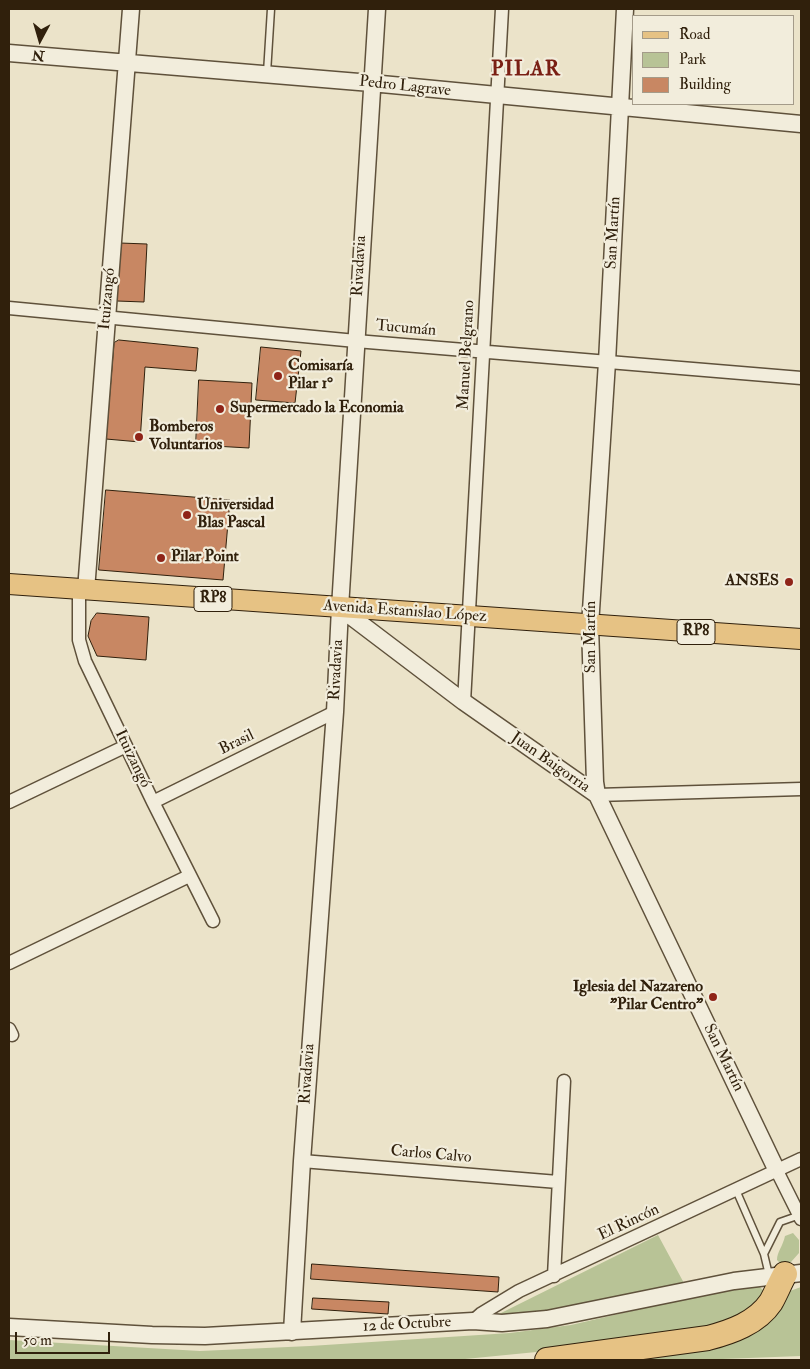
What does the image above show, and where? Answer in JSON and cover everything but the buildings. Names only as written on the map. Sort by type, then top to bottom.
[{"type":"highway","points":[[547,1360],[708,1338],[729,1332],[747,1323],[771,1302],[785,1274]]},
{"type":"main road","name":"Avenida Estanislao López","points":[[9,584],[590,626],[801,639]]},
{"type":"street","name":"Ituizangó","points":[[131,9],[82,589],[81,650],[189,876],[213,921]]},
{"type":"street","name":"Rivadavia","points":[[292,1332],[302,1161],[335,712],[377,9]]},
{"type":"street","name":"Manuel Belgrano","points":[[464,702],[502,9]]},
{"type":"street","name":"San Martín","points":[[625,9],[607,362],[590,626],[597,796],[800,1217]]},
{"type":"street","name":"Pedro Lagrave","points":[[9,53],[372,83],[801,124]]},
{"type":"street","name":"Tucumán","points":[[9,308],[356,341],[801,378]]},
{"type":"street","name":"Juan Baigorria","points":[[340,608],[464,702],[597,796],[801,789]]},
{"type":"street","name":"Brasil","points":[[153,802],[335,712]]},
{"type":"street","points":[[9,802],[126,746]]},
{"type":"street","points":[[9,963],[189,876]]},
{"type":"street","points":[[554,1276],[564,1081]]},
{"type":"street","name":"El Rincón","points":[[473,1321],[481,1314],[520,1292],[801,1159]]},
{"type":"street","name":"Carlos Calvo","points":[[302,1161],[558,1182]]},
{"type":"street","name":"12 de Octubre","points":[[9,1327],[187,1336],[292,1332],[473,1321],[502,1323],[547,1319],[734,1281],[785,1274]]},
{"type":"lane","points":[[267,74],[271,9]]},
{"type":"lane","points":[[736,1190],[764,1254],[785,1274]]},
{"type":"lane","points":[[764,1254],[780,1222],[800,1217]]},
{"type":"green space","points":[[793,1233],[799,1240],[799,1253],[791,1262],[781,1264],[777,1257],[785,1236]]},
{"type":"green space","points":[[658,1235],[685,1285],[547,1315],[497,1315]]},
{"type":"green space","points":[[744,1285],[758,1285],[765,1292],[746,1320],[638,1342],[455,1360],[9,1360],[9,1340],[200,1351],[510,1333],[571,1325]]},
{"type":"green space","points":[[801,1287],[801,1356],[696,1360],[571,1360],[692,1348],[782,1301],[790,1291]]},
{"type":"place","name":"Comisaría Pilar 1°","points":[[278,376]]},
{"type":"place","name":"Supermercado la Economia","points":[[220,409]]},
{"type":"place","name":"Bomberos Voluntarios","points":[[139,437]]},
{"type":"place","name":"Universidad Blas Pascal","points":[[187,515]]},
{"type":"place","name":"Pilar Point","points":[[161,558]]},
{"type":"place","name":"ANSES","points":[[789,582]]},
{"type":"place","name":"Iglesia del Nazareno \"Pilar Centro\"","points":[[713,997]]},
{"type":"district","name":"PILAR","points":[[526,70]]}]
